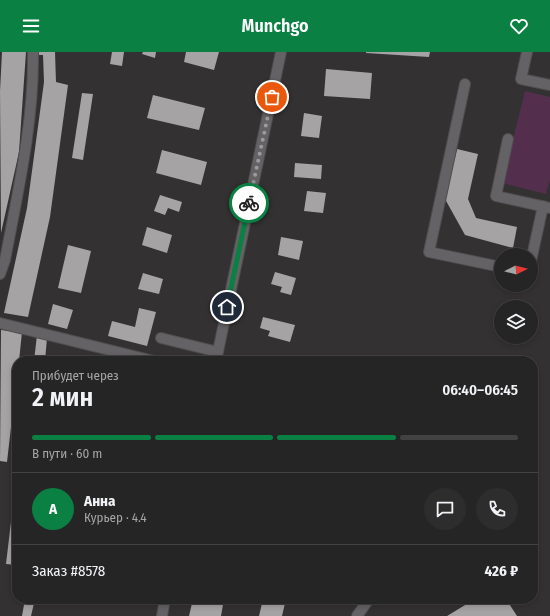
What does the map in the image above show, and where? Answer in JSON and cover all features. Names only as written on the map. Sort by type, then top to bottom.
[{"type":"street","points":[[0,274],[6,260],[28,138],[33,52]]},
{"type":"street","points":[[217,356],[281,52]]},
{"type":"street","points":[[527,52],[521,79],[550,85]]},
{"type":"street","points":[[465,84],[429,252],[494,266]]},
{"type":"street","points":[[508,140],[496,196],[546,207],[535,248]]},
{"type":"street","points":[[0,323],[134,356]]},
{"type":"street","points":[[161,338],[214,356]]},
{"type":"street","points":[[162,616],[164,604]]},
{"type":"street","points":[[357,616],[365,604]]},
{"type":"shaded area","points":[[525,91],[550,97],[550,179],[546,194],[502,183]]},
{"type":"building","points":[[2,52],[26,52],[19,152],[1,233],[0,91]]},
{"type":"building","points":[[38,52],[55,52],[56,82],[68,85],[50,217],[28,317],[4,313],[27,208],[44,82],[43,55],[39,55]]},
{"type":"building","points":[[112,52],[124,52],[122,66],[110,64]]},
{"type":"building","points":[[143,52],[156,52],[155,58],[142,54]]},
{"type":"building","points":[[186,52],[219,52],[214,70],[184,62]]},
{"type":"building","points":[[366,52],[430,52],[429,57]]},
{"type":"building","points":[[326,69],[372,73],[370,99],[324,96]]},
{"type":"building","points":[[82,93],[93,94],[83,160],[72,158]]},
{"type":"building","points":[[153,95],[205,108],[199,130],[147,118]]},
{"type":"building","points":[[304,113],[322,116],[319,138],[301,136]]},
{"type":"building","points":[[457,149],[478,154],[468,199],[476,218],[517,227],[513,248],[465,235],[445,199]]},
{"type":"building","points":[[162,150],[207,162],[201,185],[156,173]]},
{"type":"building","points":[[295,163],[322,165],[321,179],[294,177]]},
{"type":"building","points":[[307,191],[326,193],[323,213],[304,211]]},
{"type":"building","points":[[160,195],[182,202],[179,212],[168,208],[165,215],[154,211]]},
{"type":"building","points":[[147,227],[172,235],[167,253],[142,245]]},
{"type":"building","points":[[281,237],[303,241],[299,260],[278,255]]},
{"type":"building","points":[[68,245],[91,251],[81,293],[58,288]]},
{"type":"building","points":[[275,272],[296,278],[291,295],[280,292],[282,287],[271,284]]},
{"type":"building","points":[[143,273],[163,279],[159,294],[138,289]]},
{"type":"building","points":[[53,304],[73,310],[67,329],[48,324]]},
{"type":"building","points":[[139,308],[156,312],[147,346],[108,336],[112,321],[135,327]]},
{"type":"building","points":[[263,317],[295,325],[290,342],[268,336],[270,331],[260,328]]},
{"type":"building","points":[[1,330],[22,332],[20,356],[12,356],[12,418],[7,462],[0,461]]},
{"type":"building","points":[[37,335],[47,338],[45,356],[35,356]]},
{"type":"building","points":[[12,514],[12,565],[6,564]]},
{"type":"building","points":[[24,604],[34,604],[31,616],[22,616]]},
{"type":"building","points":[[192,604],[223,604],[221,616],[189,616]]},
{"type":"building","points":[[262,604],[285,604],[282,616],[259,616]]},
{"type":"building","points":[[467,604],[509,604],[517,616],[447,616]]},
{"type":"way so far","points":[[249,203],[272,97]]},
{"type":"route","points":[[227,307],[249,203]]}]
